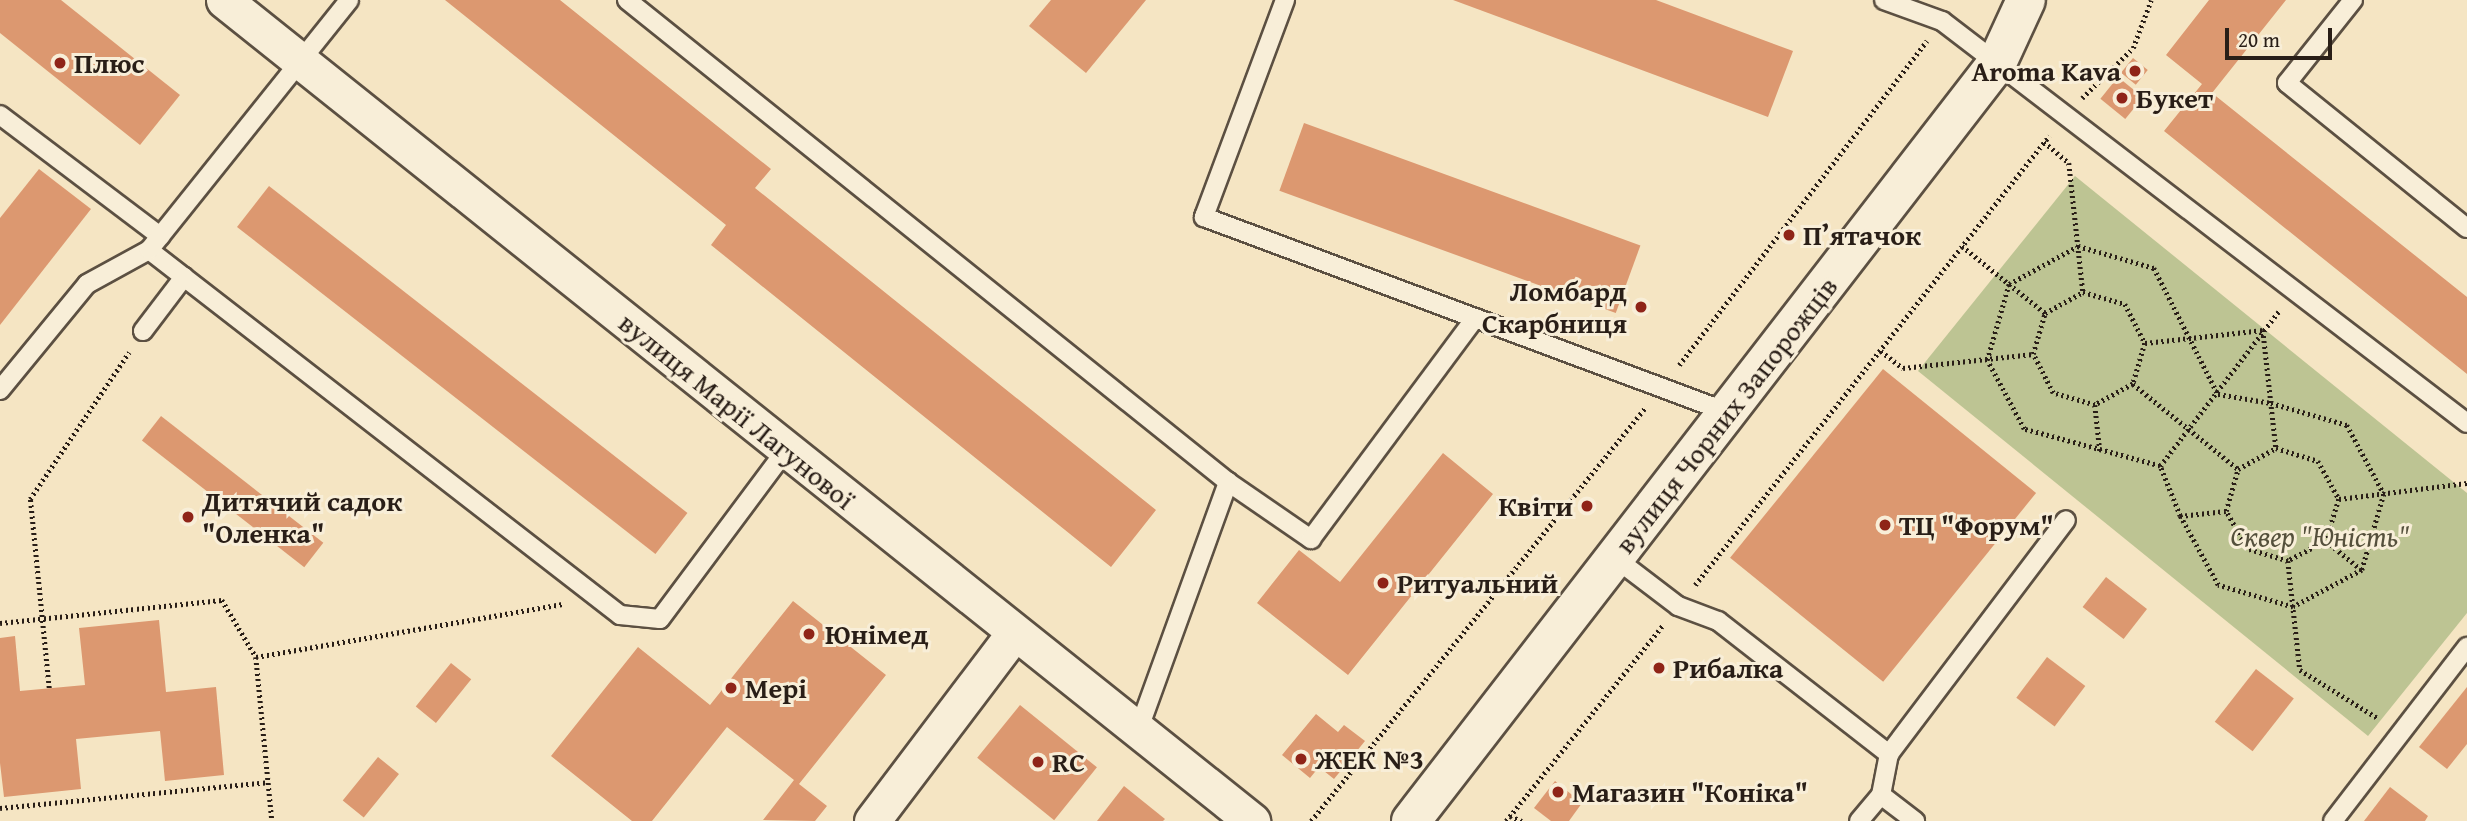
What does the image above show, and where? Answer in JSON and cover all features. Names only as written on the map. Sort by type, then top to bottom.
[{"type":"street","name":"вулиця Марії Лагунової","points":[[223,0],[1252,821]]},
{"type":"street","name":"вулиця Чорних Запорожців","points":[[1411,821],[1997,63],[2026,0]]},
{"type":"street","points":[[872,821],[1014,633]]},
{"type":"lane","points":[[0,390],[87,284],[154,243],[349,0]]},
{"type":"lane","points":[[627,0],[1228,482],[1311,539],[1475,318]]},
{"type":"lane","points":[[1285,0],[1205,218],[1727,412]]},
{"type":"lane","points":[[1884,0],[1942,21],[2293,293],[2467,423]]},
{"type":"lane","points":[[2353,0],[2287,83],[2467,228]]},
{"type":"lane","points":[[0,115],[154,243],[184,277],[620,615],[660,619],[786,450]]},
{"type":"lane","points":[[143,331],[184,277]]},
{"type":"lane","points":[[1138,732],[1157,687],[1228,482]]},
{"type":"lane","points":[[1859,821],[1881,795],[1889,754],[2066,520]]},
{"type":"lane","points":[[1615,558],[1678,606],[1717,621],[1889,754]]},
{"type":"lane","points":[[2333,821],[2467,647]]},
{"type":"lane","points":[[1881,795],[1915,821]]},
{"type":"path","points":[[1506,821],[1881,351],[2065,114],[2133,48],[2151,0]]},
{"type":"path","points":[[1311,821],[1662,388],[1942,21]]},
{"type":"path","points":[[2043,142],[2069,163],[2083,292]]},
{"type":"path","points":[[1962,246],[2045,313]]},
{"type":"path","points":[[2160,466],[2024,429],[1987,360],[2009,284],[2078,246],[2154,268],[2218,394]]},
{"type":"path","points":[[2083,292],[2125,304],[2145,343],[2133,384],[2095,405],[2053,393],[2033,354],[2045,313],[2083,292]]},
{"type":"path","points":[[2160,466],[2293,293]]},
{"type":"path","points":[[2145,343],[2263,330]]},
{"type":"path","points":[[2263,330],[2276,448]]},
{"type":"path","points":[[49,688],[30,499],[143,331]]},
{"type":"path","points":[[1881,351],[1903,368],[2033,354]]},
{"type":"path","points":[[2133,384],[2238,469]]},
{"type":"path","points":[[2160,466],[2180,516],[2218,585],[2293,607],[2362,569],[2384,494],[2347,425],[2272,403],[2218,394]]},
{"type":"path","points":[[2095,405],[2100,451]]},
{"type":"path","points":[[2276,448],[2318,461],[2339,499],[2326,541],[2288,561],[2246,549],[2226,511],[2238,469],[2276,448]]},
{"type":"path","points":[[2339,499],[2467,483]]},
{"type":"path","points":[[2180,516],[2226,511]]},
{"type":"path","points":[[2326,541],[2362,569]]},
{"type":"path","points":[[2288,561],[2300,670],[2401,733]]},
{"type":"path","points":[[256,657],[597,598]]},
{"type":"path","points":[[0,623],[222,600],[256,657],[272,821]]},
{"type":"path","points":[[0,808],[268,782]]},
{"type":"path","points":[[1510,816],[1522,821]]},
{"type":"green space","name":"Сквер \"Юність\"","points":[[2075,176],[2467,493],[2467,613],[2368,736],[1918,371]]},
{"type":"building","points":[[0,0],[61,0],[180,95],[140,145],[0,33]]},
{"type":"building","points":[[445,0],[560,0],[771,169],[755,188],[1156,510],[1111,567],[711,245],[726,225]]},
{"type":"building","points":[[1051,0],[1146,0],[1086,73],[1029,26]]},
{"type":"building","points":[[1453,0],[1656,0],[1793,51],[1768,117]]},
{"type":"building","points":[[2209,0],[2286,0],[2212,93],[2467,297],[2467,374],[2164,131],[2202,84],[2166,55]]},
{"type":"building","name":"Aroma Kava","points":[[2133,58],[2148,70],[2136,85],[2121,73]]},
{"type":"building","name":"Букет","points":[[2118,77],[2143,97],[2125,119],[2100,99]]},
{"type":"building","points":[[1304,123],[1640,245],[1616,313],[1279,191]]},
{"type":"building","points":[[39,169],[91,209],[0,325],[0,218]]},
{"type":"building","points":[[269,186],[687,513],[655,554],[237,227]]},
{"type":"building","name":"ТЦ \"Форум\"","points":[[1883,369],[2036,493],[1883,682],[1730,558]]},
{"type":"building","points":[[161,416],[323,543],[304,567],[142,440]]},
{"type":"building","points":[[1443,453],[1493,494],[1348,675],[1257,603],[1299,550],[1340,582]]},
{"type":"building","points":[[2106,577],[2147,609],[2124,639],[2083,607]]},
{"type":"building","points":[[793,601],[886,675],[799,784],[827,806],[815,821],[763,820],[794,780],[727,727],[652,821],[632,821],[551,756],[638,647],[710,705]]},
{"type":"building","points":[[159,620],[166,692],[216,687],[224,775],[165,781],[160,731],[76,739],[81,789],[4,797],[0,763],[0,638],[15,636],[20,691],[85,685],[79,628]]},
{"type":"building","points":[[2047,657],[2085,686],[2055,727],[2016,698]]},
{"type":"building","points":[[451,663],[471,679],[436,723],[416,707]]},
{"type":"building","points":[[2256,669],[2294,699],[2253,751],[2215,722]]},
{"type":"building","points":[[2467,687],[2467,744],[2447,769],[2419,747]]},
{"type":"building","name":"RC","points":[[1020,705],[1097,767],[1054,820],[977,758]]},
{"type":"building","points":[[1316,714],[1338,732],[1344,725],[1365,741],[1334,779],[1319,767],[1310,778],[1282,755]]},
{"type":"building","points":[[378,757],[399,774],[364,818],[343,801]]},
{"type":"building","name":"Магазин \"Коніка\"","points":[[1555,781],[1582,803],[1569,821],[1551,821],[1534,808]]},
{"type":"building","points":[[1124,786],[1165,819],[1097,821]]},
{"type":"building","points":[[2390,787],[2428,816],[2425,821],[2364,821]]},
{"type":"place","name":"Плюс","points":[[60,63]]},
{"type":"place","name":"Aroma Kava","points":[[2135,71]]},
{"type":"place","name":"Букет","points":[[2122,98]]},
{"type":"place","name":"П’ятачок","points":[[1789,235]]},
{"type":"place","name":"Ломбард Скарбниця","points":[[1641,307]]},
{"type":"place","name":"Квіти","points":[[1587,506]]},
{"type":"place","name":"Дитячий садок \"Оленка\"","points":[[188,517]]},
{"type":"place","name":"ТЦ \"Форум\"","points":[[1885,525]]},
{"type":"place","name":"Ритуальний","points":[[1383,583]]},
{"type":"place","name":"Юнімед","points":[[809,634]]},
{"type":"place","name":"Рибалка","points":[[1659,668]]},
{"type":"place","name":"Мері","points":[[731,688]]},
{"type":"place","name":"ЖЕК №3","points":[[1301,759]]},
{"type":"place","name":"RC","points":[[1038,762]]},
{"type":"place","name":"Магазин \"Коніка\"","points":[[1558,792]]}]
